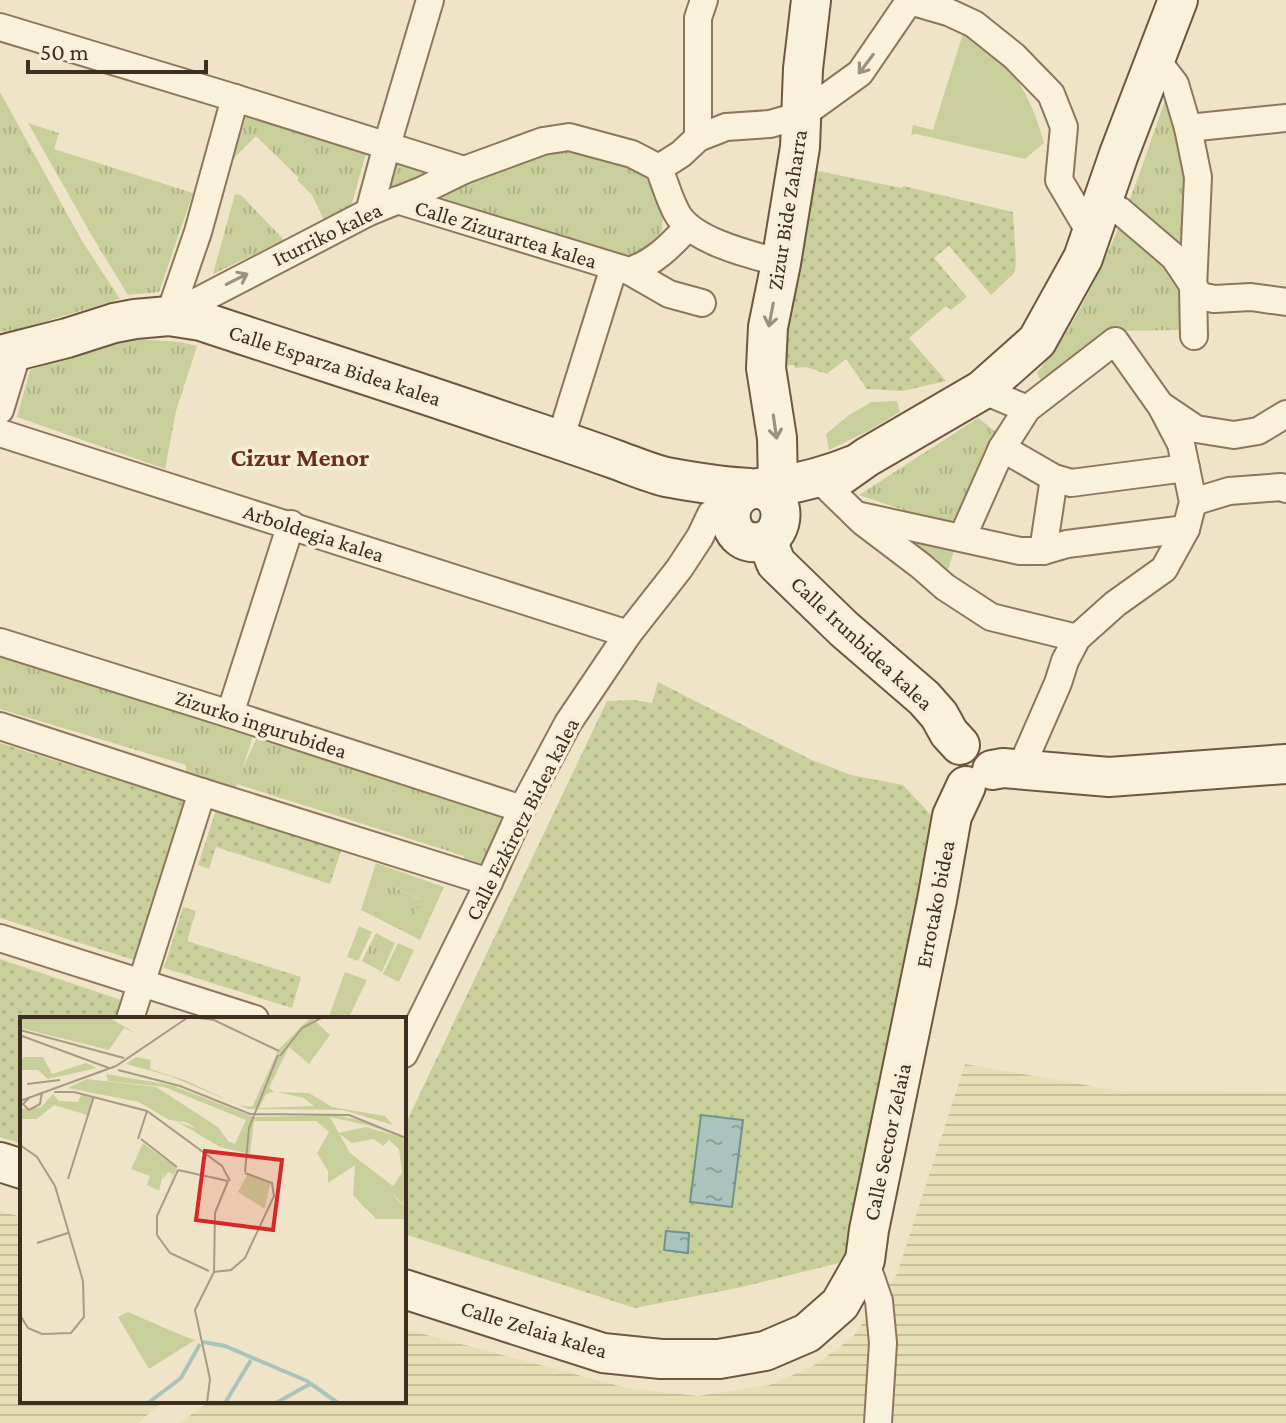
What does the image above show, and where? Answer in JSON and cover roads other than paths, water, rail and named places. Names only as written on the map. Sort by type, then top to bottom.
[{"type":"street","points":[[369,212],[430,0]]},
{"type":"street","points":[[698,138],[698,18],[704,0]]},
{"type":"street","points":[[781,263],[729,248],[688,227],[677,214],[659,168],[698,138],[726,127],[770,124],[802,115],[803,69],[811,0]]},
{"type":"street","points":[[910,0],[974,24],[1014,56],[1051,94],[1064,127],[1059,180],[1105,222],[1174,257],[1200,296],[1214,299],[1251,297],[1286,302]]},
{"type":"street","name":"Zizur Bide Zaharra","points":[[753,513],[777,438],[766,368],[768,327],[800,147],[802,115],[860,73],[910,0]]},
{"type":"street","points":[[753,513],[840,476],[982,390],[1037,341],[1105,222],[1171,3]]},
{"type":"street","points":[[0,27],[464,170]]},
{"type":"street","points":[[1156,59],[1175,84],[1198,177],[1194,336]]},
{"type":"street","points":[[169,316],[198,232],[235,98]]},
{"type":"street","points":[[1188,128],[1286,118]]},
{"type":"street","name":"Iturriko kalea","points":[[169,316],[369,212],[464,170],[543,141],[569,137],[632,154],[659,168]]},
{"type":"street","name":"Calle Zizurartea kalea","points":[[397,200],[622,269],[669,294],[702,303]]},
{"type":"street","points":[[622,269],[645,266],[688,227]]},
{"type":"street","name":"Calle Zizurartea kalea","points":[[560,440],[622,269]]},
{"type":"street","name":"Calle Esparza Bidea kalea","points":[[9,353],[114,323],[169,316],[201,321],[664,477],[727,487],[753,513]]},
{"type":"street","points":[[962,538],[1002,448],[1027,409],[1115,341],[1161,406],[1181,444],[1193,502],[1186,529],[1164,569],[1115,604],[1077,638],[1058,683],[993,775]]},
{"type":"street","points":[[0,410],[9,353]]},
{"type":"street","points":[[982,390],[1027,409]]},
{"type":"street","points":[[1161,406],[1196,429],[1234,435],[1258,431],[1286,414]]},
{"type":"street","name":"Arboldegia kalea","points":[[0,433],[628,634]]},
{"type":"street","points":[[1002,448],[1054,478],[1071,483],[1186,468]]},
{"type":"street","points":[[840,476],[856,515],[945,587],[991,617],[1077,638]]},
{"type":"street","points":[[1043,551],[1054,478]]},
{"type":"street","points":[[1193,502],[1229,491],[1286,489]]},
{"type":"street","name":"Calle Ezkirotz Bidea kalea","points":[[406,1050],[522,809],[568,723],[628,634],[700,537],[753,513]]},
{"type":"street","name":"Calle Irunbidea kalea","points":[[753,513],[776,563],[844,629],[924,698],[960,745],[976,742],[983,746],[990,753],[993,775]]},
{"type":"street","points":[[856,515],[1020,551],[1043,551],[1067,544],[1186,529]]},
{"type":"street","points":[[230,714],[291,524]]},
{"type":"street","name":"Zizurko ingurubidea","points":[[0,642],[522,809]]},
{"type":"street","points":[[0,726],[489,882]]},
{"type":"street","points":[[993,775],[1109,777],[1286,764]]},
{"type":"street","name":"Errotako bidea","points":[[911,1024],[952,816],[993,775]]},
{"type":"street","points":[[131,1017],[202,792]]},
{"type":"street","points":[[0,938],[249,1017]]},
{"type":"street","name":"Calle Sector Zelaia","points":[[865,1260],[911,1024]]},
{"type":"street","points":[[0,1162],[20,1168]]},
{"type":"street","points":[[865,1260],[879,1301],[883,1343],[878,1423]]},
{"type":"street","name":"Calle Zelaia kalea","points":[[406,1290],[603,1353],[661,1359],[719,1359],[765,1351],[807,1333],[840,1304],[865,1260]]},
{"type":"water","points":[[701,1115],[743,1120],[732,1207],[690,1202]]},
{"type":"water","points":[[666,1231],[689,1233],[688,1253],[664,1250]]},
{"type":"district","name":"Cizur Menor","points":[[300,457]]}]
